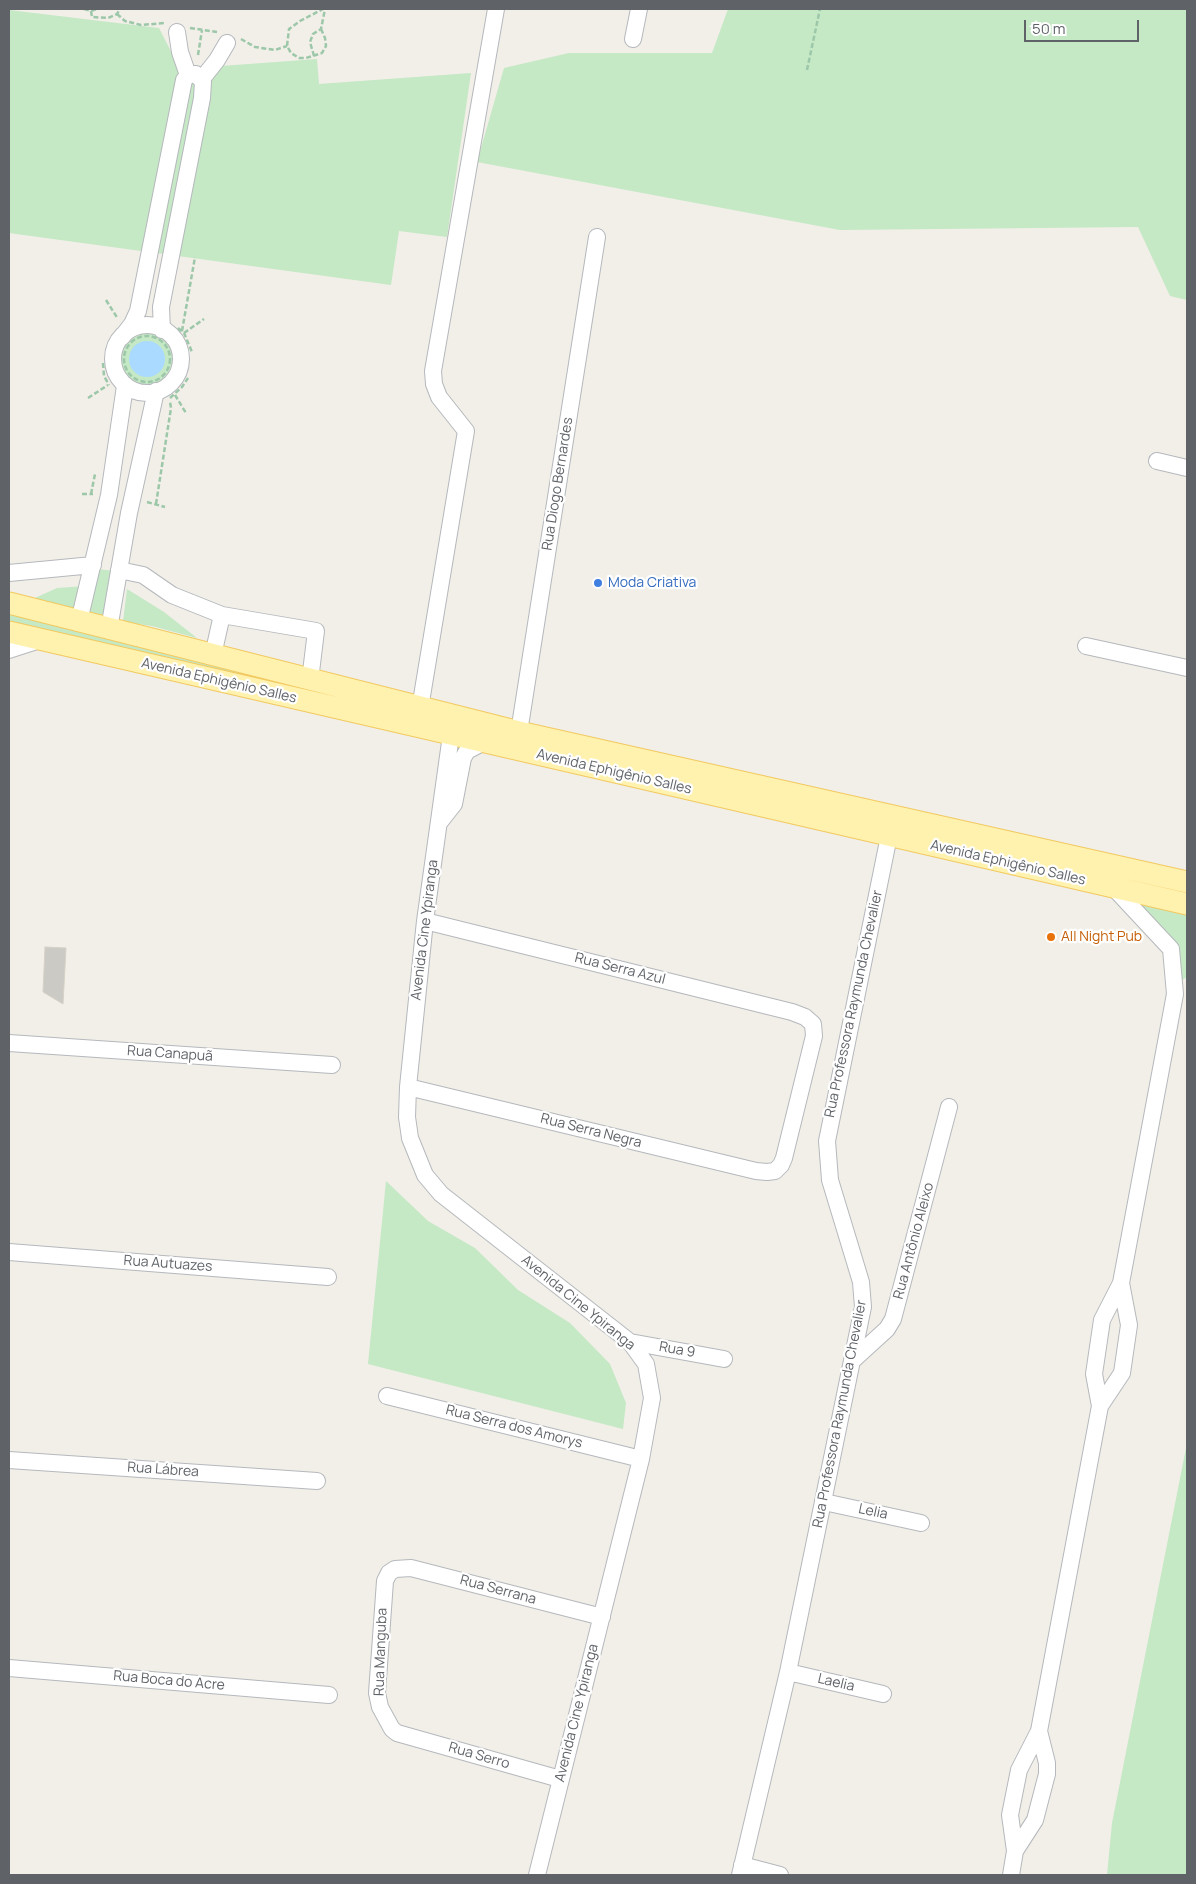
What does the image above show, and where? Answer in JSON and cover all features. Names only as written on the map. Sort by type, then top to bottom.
[{"type":"main road","name":"Avenida Ephigênio Salles","points":[[9,603],[519,732],[1187,882]]},
{"type":"main road","name":"Avenida Ephigênio Salles","points":[[9,632],[1187,904]]},
{"type":"street","points":[[420,708],[466,428],[438,397],[433,371],[496,9]]},
{"type":"street","points":[[633,39],[639,9]]},
{"type":"street","points":[[162,330],[161,306],[202,98],[195,77],[180,52],[178,28]]},
{"type":"street","points":[[79,621],[109,495],[125,386],[114,367],[113,356],[121,329],[132,324],[138,311],[182,90],[217,60],[227,37]]},
{"type":"street","name":"Rua Diogo Bernardes","points":[[519,732],[597,237]]},
{"type":"street","points":[[121,329],[141,326],[162,330],[176,343],[180,362],[178,372],[160,390],[141,392],[125,386]]},
{"type":"street","points":[[109,629],[130,506],[160,390]]},
{"type":"street","points":[[1157,461],[1187,468]]},
{"type":"street","points":[[9,573],[93,565]]},
{"type":"street","points":[[119,570],[143,575],[172,595],[222,616],[316,631],[310,680]]},
{"type":"street","points":[[213,655],[222,616]]},
{"type":"street","points":[[9,650],[40,640]]},
{"type":"street","points":[[1086,646],[1187,668]]},
{"type":"street","name":"Avenida Cine Ypiranga","points":[[451,735],[425,921],[408,1087],[407,1117],[410,1138],[425,1175],[441,1194],[630,1342],[641,1354],[646,1364],[652,1398],[641,1459],[537,1875]]},
{"type":"street","points":[[438,823],[454,804],[463,758],[467,751],[484,742]]},
{"type":"street","name":"Rua Professora Raymunda Chevalier","points":[[741,1870],[788,1672],[853,1360],[863,1294],[832,1189],[826,1157],[827,1141],[889,836]]},
{"type":"street","points":[[1011,1875],[1015,1851],[1010,1811],[1020,1766],[1039,1731],[1100,1406],[1094,1374],[1102,1320],[1121,1282],[1181,990],[1171,949],[1114,888]]},
{"type":"street","name":"Rua Serra Azul","points":[[425,921],[792,1012],[805,1017],[813,1024],[814,1036],[784,1158],[781,1165],[775,1171]]},
{"type":"street","name":"Rua Canapuã","points":[[9,1043],[332,1065]]},
{"type":"street","name":"Rua Serra Negra","points":[[408,1087],[756,1171],[775,1171]]},
{"type":"street","name":"Rua Antônio Aleixo","points":[[853,1360],[887,1329],[893,1319],[949,1107]]},
{"type":"street","name":"Rua Autuazes","points":[[9,1252],[328,1277]]},
{"type":"street","points":[[1100,1406],[1122,1373],[1129,1325],[1121,1282]]},
{"type":"street","name":"Rua 9","points":[[630,1342],[724,1359]]},
{"type":"street","name":"Rua Serra dos Amorys","points":[[387,1396],[641,1459]]},
{"type":"street","name":"Rua Lábrea","points":[[9,1460],[317,1481]]},
{"type":"street","name":"Lelia","points":[[824,1502],[921,1523]]},
{"type":"street","name":"Rua Serrana","points":[[395,1569],[411,1568],[440,1574],[602,1617]]},
{"type":"street","name":"Rua Manguba","points":[[395,1569],[389,1573],[385,1581],[377,1694],[385,1717],[397,1733]]},
{"type":"street","name":"Rua Boca do Acre","points":[[9,1668],[329,1694]]},
{"type":"street","name":"Laelia","points":[[788,1672],[883,1694]]},
{"type":"street","points":[[1015,1851],[1035,1820],[1048,1769],[1039,1731]]},
{"type":"street","name":"Rua Serro","points":[[397,1733],[560,1779]]},
{"type":"street","points":[[741,1870],[780,1875]]},
{"type":"path","points":[[84,9],[91,11],[97,9]]},
{"type":"path","points":[[91,11],[94,18],[108,18],[117,14],[120,9]]},
{"type":"path","points":[[324,9],[321,29],[326,46],[322,53],[299,58],[291,54],[287,46],[287,38],[293,25],[324,9]]},
{"type":"path","points":[[807,70],[820,9]]},
{"type":"path","points":[[117,14],[125,20],[141,25],[178,28],[227,37],[255,47],[275,50],[287,46]]},
{"type":"path","points":[[314,56],[310,42],[313,34],[321,29]]},
{"type":"path","points":[[195,257],[183,332],[204,319]]},
{"type":"path","points":[[106,300],[121,329]]},
{"type":"path","points":[[156,504],[171,408],[160,390],[132,378],[124,364],[125,350],[136,338],[143,336],[159,339],[164,344],[170,358],[160,390]]},
{"type":"path","points":[[88,398],[108,385]]},
{"type":"path","points":[[175,394],[186,413]]},
{"type":"green space","points":[[728,9],[1187,9],[1187,300],[1170,296],[1138,227],[840,230],[477,162],[504,68],[569,53],[712,53]]},
{"type":"green space","points":[[9,10],[159,28],[180,69],[317,59],[319,84],[471,73],[447,237],[399,231],[391,285],[9,233]]},
{"type":"green space","points":[[142,333],[152,333],[166,340],[173,354],[173,364],[166,378],[152,385],[142,385],[132,381],[125,374],[121,364],[121,354],[125,344],[132,337]]},
{"type":"green space","points":[[97,569],[115,571],[106,620],[89,618]]},
{"type":"green space","points":[[86,586],[76,616],[24,603],[57,588]]},
{"type":"green space","points":[[127,589],[164,612],[197,638],[152,626],[123,622]]},
{"type":"green space","points":[[9,609],[470,724],[466,735],[9,621]]},
{"type":"green space","points":[[1136,902],[1187,910],[1187,977],[1179,982],[1176,947]]},
{"type":"green space","points":[[386,1181],[428,1221],[475,1248],[518,1290],[570,1323],[610,1364],[626,1403],[623,1429],[368,1364]]},
{"type":"green space","points":[[1187,1443],[1187,1875],[1107,1875],[1112,1823]]},
{"type":"water","points":[[147,341],[160,346],[165,359],[160,372],[147,377],[134,372],[129,359],[134,346]]},
{"type":"building","points":[[45,947],[66,948],[63,1004],[43,992]]},
{"type":"place","name":"Moda Criativa","points":[[598,583]]},
{"type":"place","name":"All Night Pub","points":[[1051,937]]}]
